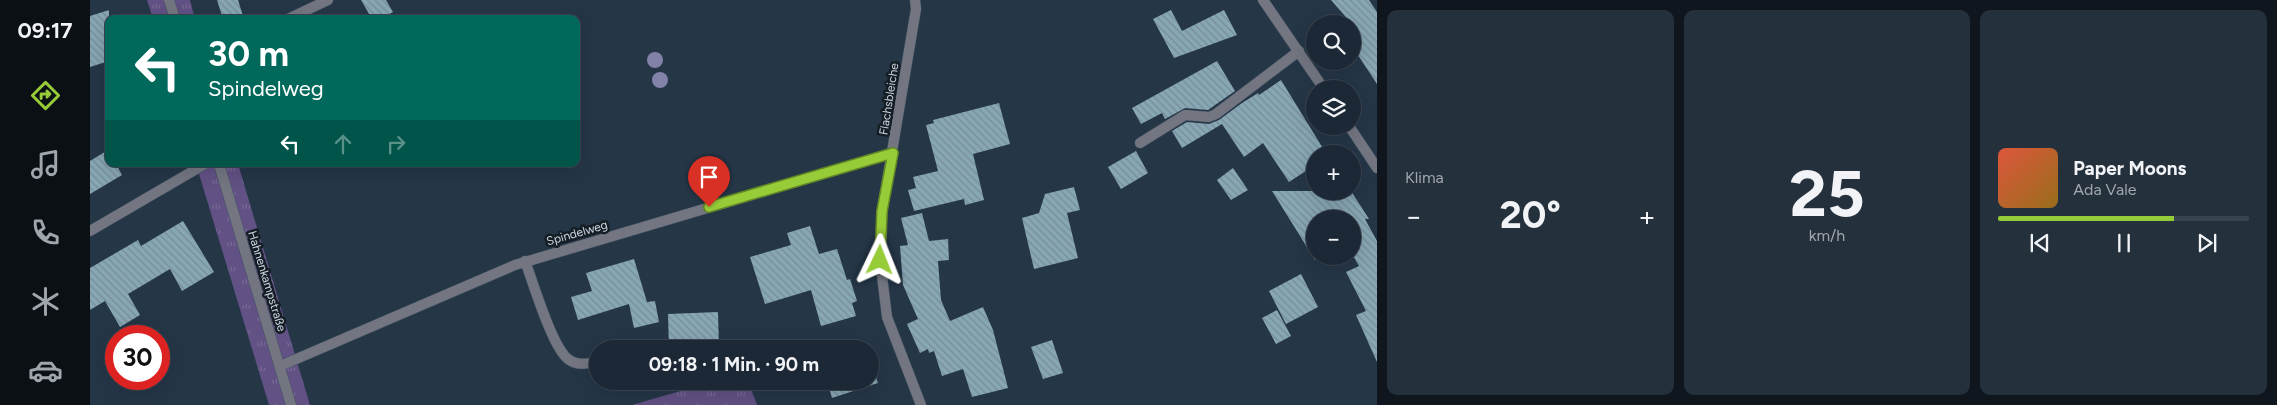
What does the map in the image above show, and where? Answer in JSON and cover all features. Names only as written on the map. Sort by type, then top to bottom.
[{"type":"street","points":[[169,0],[174,15]]},
{"type":"street","points":[[296,15],[328,0]]},
{"type":"street","name":"Flachsbleiche","points":[[914,0],[916,9],[882,211],[880,260],[887,317],[920,405]]},
{"type":"street","points":[[1263,0],[1318,80]]},
{"type":"street","points":[[1140,143],[1185,114],[1209,117],[1216,114],[1299,51]]},
{"type":"street","points":[[1355,135],[1377,168]]},
{"type":"street","name":"Spindelweg","points":[[280,366],[525,261],[893,153]]},
{"type":"street","points":[[90,231],[200,167]]},
{"type":"street","name":"Hahnenkampstraße","points":[[220,167],[290,405]]},
{"type":"street","points":[[525,261],[555,342],[567,358],[583,365],[589,363]]},
{"type":"green space","points":[[147,0],[190,0],[194,15],[152,15]]},
{"type":"green space","points":[[197,167],[239,167],[310,405],[269,405]]},
{"type":"green space","points":[[684,390],[751,390],[757,405],[632,405]]},
{"type":"building","points":[[217,0],[238,0],[243,15],[222,15]]},
{"type":"building","points":[[361,0],[386,0],[393,12],[387,15],[370,15]]},
{"type":"building","points":[[1331,0],[1369,0],[1377,12],[1377,84],[1361,60],[1361,15],[1344,15]]},
{"type":"building","points":[[109,10],[109,15],[105,15],[105,62],[90,67],[90,16]]},
{"type":"building","points":[[1171,10],[1182,31],[1224,10],[1237,35],[1174,58],[1153,19]]},
{"type":"building","points":[[1217,61],[1235,91],[1208,110],[1185,108],[1165,119],[1162,113],[1141,124],[1132,108]]},
{"type":"building","points":[[1281,80],[1306,121],[1306,135],[1315,135],[1321,145],[1306,145],[1306,171],[1289,182],[1263,143],[1244,157],[1222,124],[1182,148],[1172,131],[1187,122],[1209,124],[1219,120],[1258,93],[1259,95]]},
{"type":"building","points":[[999,103],[1010,144],[973,154],[984,200],[965,205],[964,199],[914,211],[908,190],[916,188],[913,177],[938,171],[926,125],[934,123],[933,120]]},
{"type":"building","points":[[1136,151],[1148,173],[1121,189],[1108,167]]},
{"type":"building","points":[[105,152],[105,167],[118,167],[122,175],[90,194],[90,161]]},
{"type":"building","points":[[1233,168],[1248,190],[1231,200],[1217,180]]},
{"type":"building","points":[[1074,187],[1080,210],[1067,213],[1078,258],[1034,269],[1022,218],[1039,213],[1045,194]]},
{"type":"building","points":[[1272,191],[1306,191],[1306,200],[1357,200],[1369,219],[1365,219],[1377,241],[1377,362],[1356,315],[1366,311],[1346,272],[1361,265],[1361,210],[1306,210],[1306,246]]},
{"type":"building","points":[[922,213],[929,241],[948,239],[949,260],[938,261],[941,300],[950,321],[983,307],[993,330],[1008,388],[972,397],[963,369],[942,376],[934,351],[929,353],[928,349],[920,353],[907,324],[918,319],[903,285],[900,246],[908,245],[901,218]]},
{"type":"building","points":[[183,221],[214,272],[182,291],[170,269],[128,294],[140,315],[123,325],[119,325],[105,301],[90,310],[90,268],[138,240],[141,246]]},
{"type":"building","points":[[810,226],[819,254],[837,249],[847,280],[850,279],[857,301],[852,303],[856,316],[821,326],[811,290],[765,304],[750,257],[791,245],[787,233]]},
{"type":"building","points":[[634,259],[647,302],[655,301],[659,322],[634,328],[629,304],[578,320],[571,297],[592,291],[586,273]]},
{"type":"building","points":[[1301,274],[1318,307],[1286,324],[1269,291]]},
{"type":"building","points":[[1277,310],[1291,336],[1276,344],[1262,318]]},
{"type":"building","points":[[718,312],[719,340],[669,340],[668,314]]},
{"type":"building","points":[[1052,340],[1063,373],[1043,379],[1031,347]]},
{"type":"building","points":[[830,390],[857,390],[832,398]]},
{"type":"route","points":[[709,207],[893,153],[882,211],[880,260]]}]
